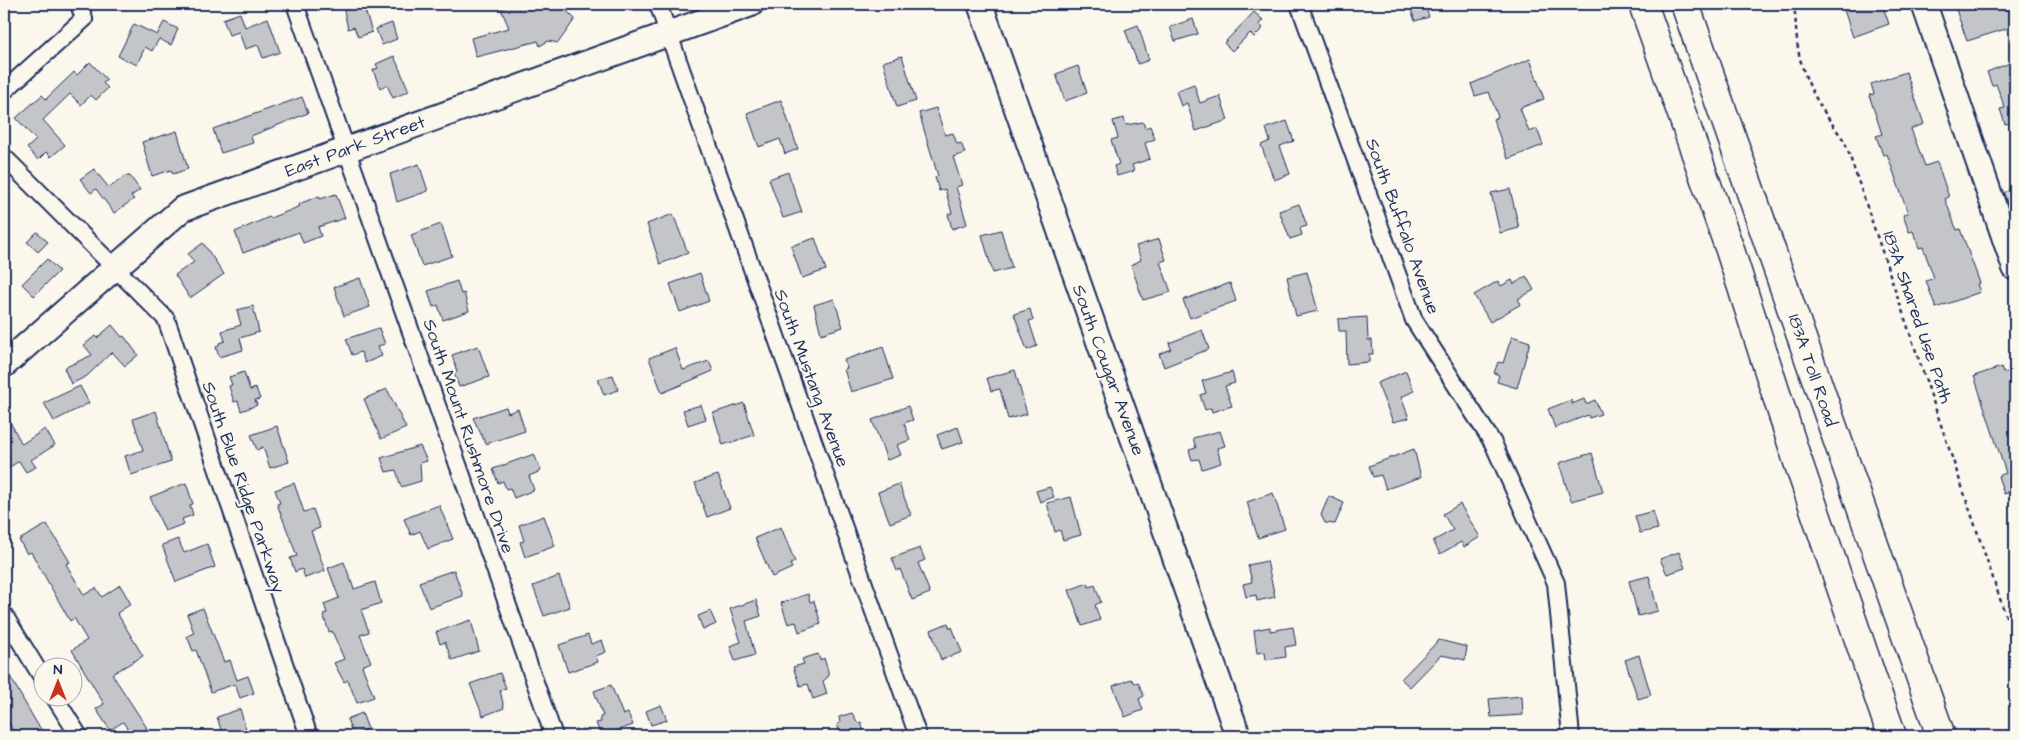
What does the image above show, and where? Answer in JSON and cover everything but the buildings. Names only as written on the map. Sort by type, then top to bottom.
[{"type":"highway","points":[[1643,4],[1730,250],[1797,459],[1892,736]]},
{"type":"highway","name":"183A Toll Road","points":[[1685,4],[1941,736]]},
{"type":"street","points":[[4,90],[84,19],[79,4]]},
{"type":"street","name":"South Mount Rushmore Drive","points":[[296,4],[554,736]]},
{"type":"street","name":"South Mustang Avenue","points":[[658,4],[918,736]]},
{"type":"street","name":"East Park Street","points":[[4,365],[114,267],[182,210],[347,148],[751,4]]},
{"type":"street","name":"South Cougar Avenue","points":[[980,4],[1238,736]]},
{"type":"street","name":"South Buffalo Avenue","points":[[1299,4],[1414,320],[1493,443],[1556,583],[1571,736]]},
{"type":"street","points":[[1924,4],[2015,268]]},
{"type":"street","name":"South Blue Ridge Parkway","points":[[4,158],[166,319],[309,736]]},
{"type":"street","points":[[4,615],[32,661]]},
{"type":"street","points":[[61,708],[79,736]]},
{"type":"path","name":"183A Shared Use Path","points":[[1794,4],[1798,52],[1807,80],[1818,104],[1845,142],[2015,643]]},
{"type":"shaded area","points":[[2015,189],[2015,226],[2004,192]]}]
